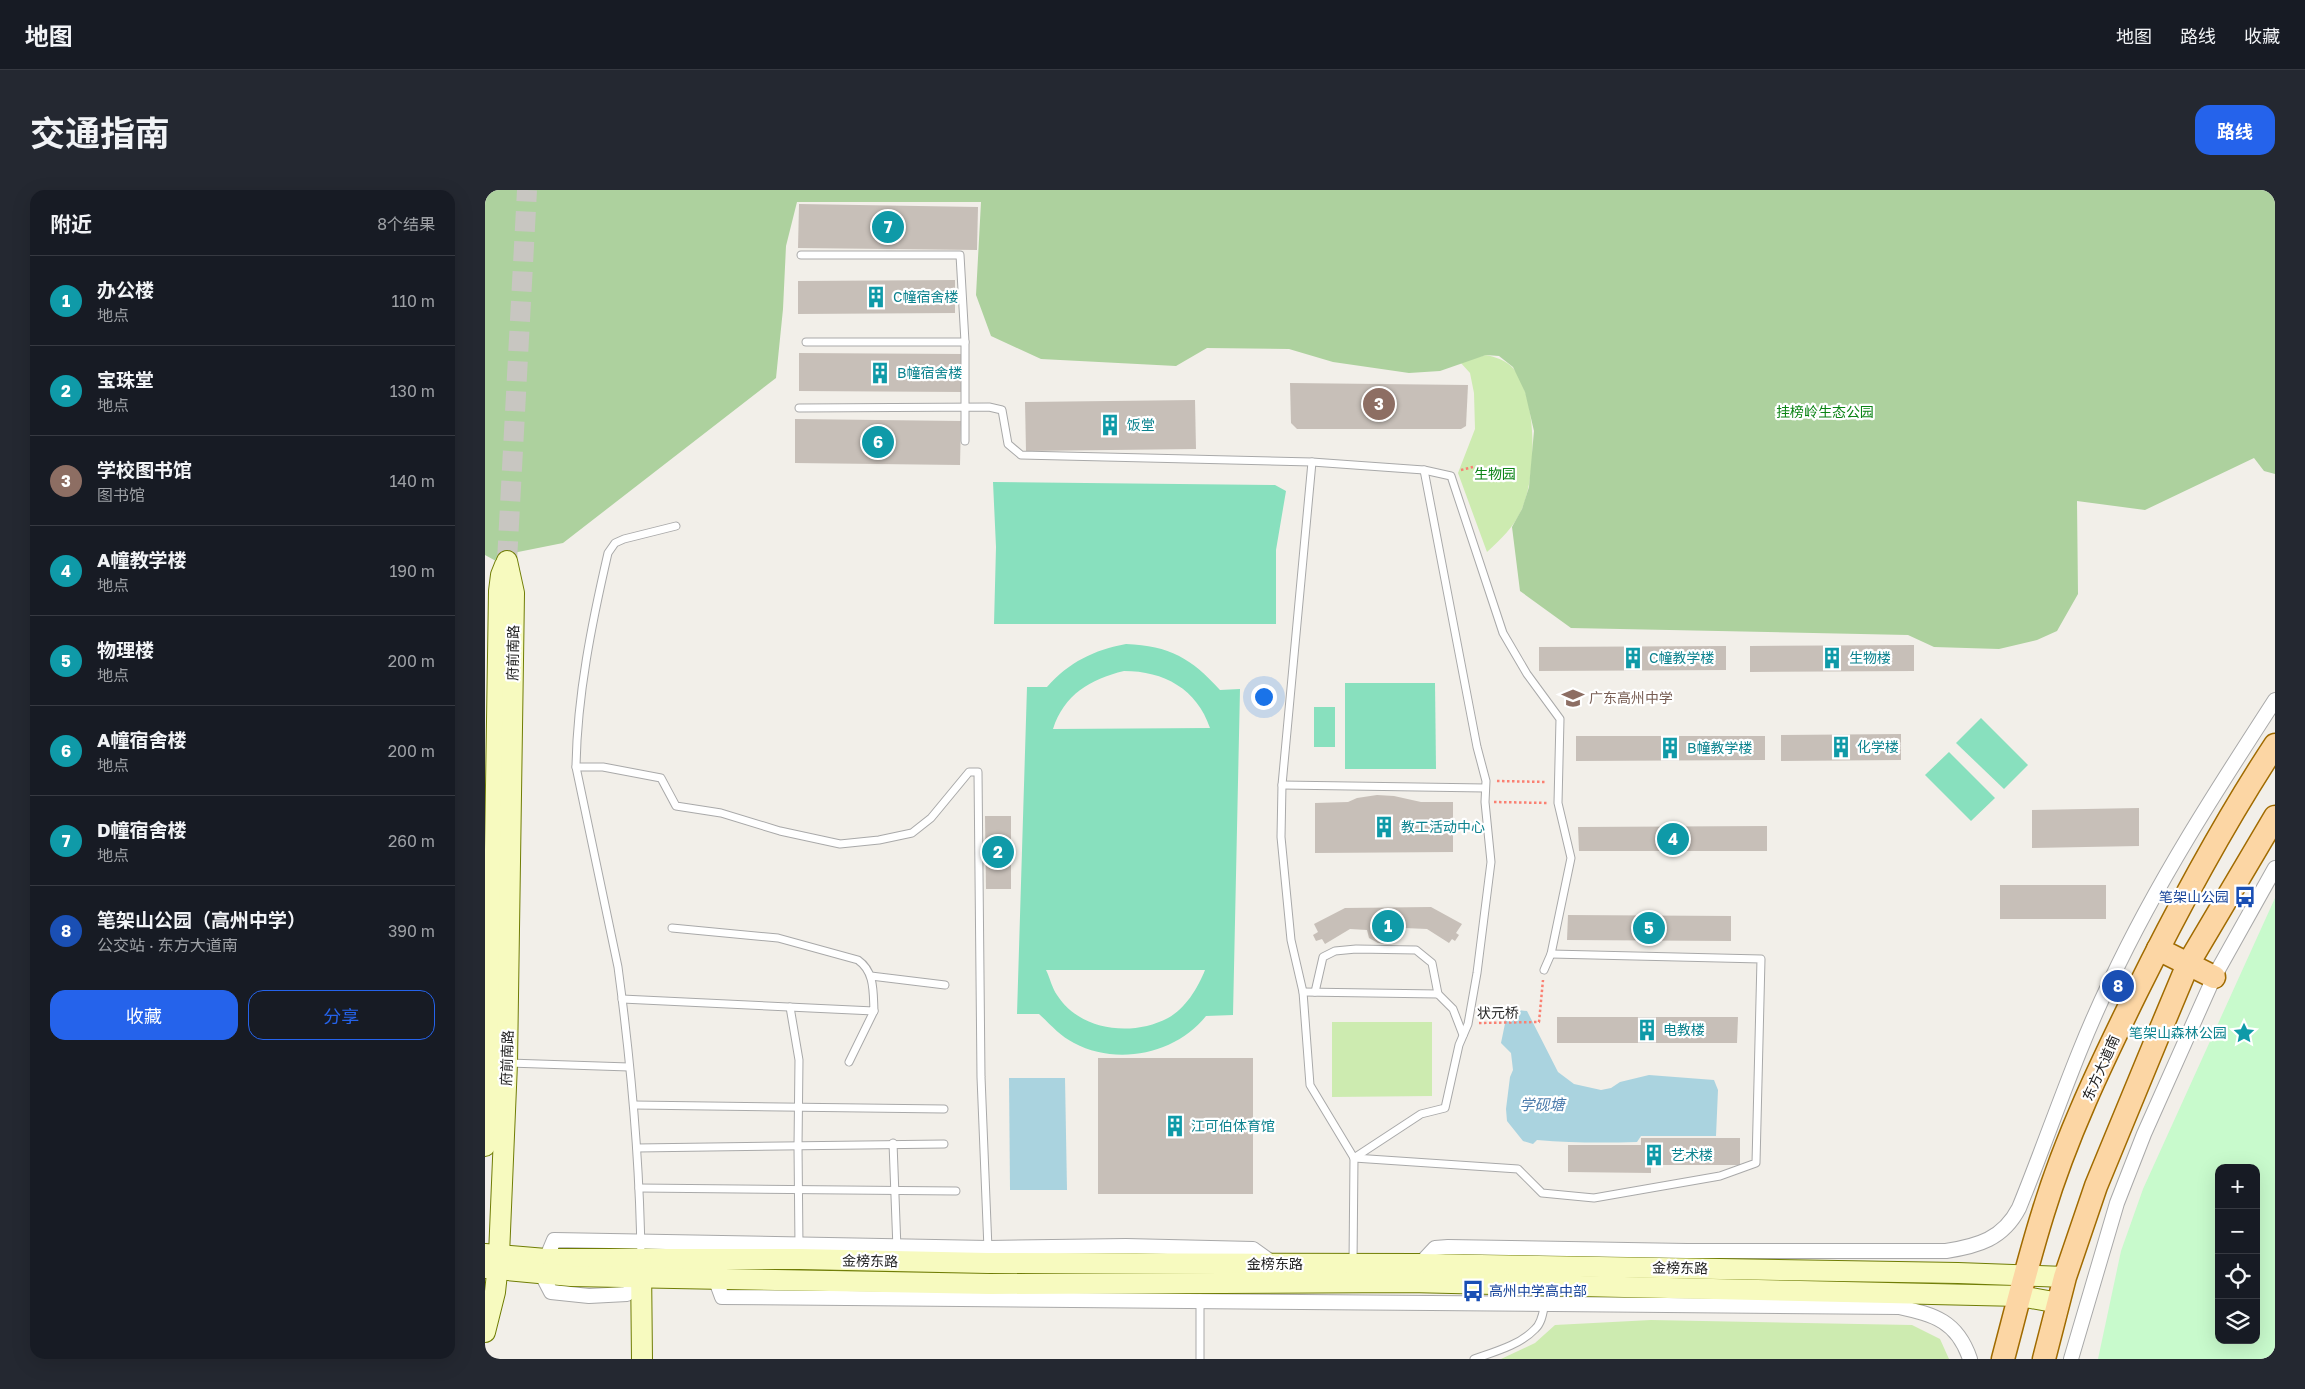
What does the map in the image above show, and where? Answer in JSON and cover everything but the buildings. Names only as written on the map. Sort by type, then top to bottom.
[{"type":"main road","name":"东方大道南","points":[[2003,1359],[2043,1211],[2095,1076],[2158,949],[2242,796],[2275,745]]},
{"type":"main road","points":[[2044,1359],[2065,1277],[2096,1186],[2188,964],[2271,831]]},
{"type":"main road","points":[[2158,949],[2214,977]]},
{"type":"street","name":"府前南路","points":[[485,1332],[492,1262],[490,1144],[498,1062],[496,915],[497,798],[499,591],[501,575],[507,561],[514,593],[497,798]]},
{"type":"street","points":[[1420,1264],[1435,1248],[1448,1247],[1687,1251],[1946,1251],[1972,1247],[1993,1237],[2012,1222],[2019,1208],[2106,990],[2137,927],[2186,840],[2275,700]]},
{"type":"street","points":[[2071,1359],[2117,1203],[2214,977],[2275,868]]},
{"type":"street","points":[[543,1266],[554,1240],[641,1259],[642,1359]]},
{"type":"street","points":[[993,1275],[1125,1246],[1253,1249],[1274,1264]]},
{"type":"street","name":"金榜东路","points":[[492,1262],[543,1266],[571,1276],[641,1259],[799,1251],[897,1253],[993,1275]]},
{"type":"street","name":"金榜东路","points":[[641,1259],[763,1288],[839,1289],[993,1275],[1156,1274],[1274,1264],[1353,1273],[1609,1285],[2022,1285],[2065,1277]]},
{"type":"street","name":"金榜东路","points":[[1156,1274],[1201,1292],[1420,1264],[1609,1285]]},
{"type":"street","points":[[993,1275],[1201,1292],[1545,1303],[1609,1285],[1899,1307],[1936,1316],[1956,1330],[1964,1342],[1970,1359]]},
{"type":"street","name":"金榜东路","points":[[2022,1285],[2059,1302]]},
{"type":"lane","points":[[801,255],[960,255],[965,342],[965,441]]},
{"type":"lane","points":[[806,342],[965,342]]},
{"type":"lane","points":[[799,408],[989,407],[1002,410],[1008,444],[1021,456],[1312,462],[1425,470],[1451,476],[1503,633],[1527,674],[1560,719],[1558,803],[1571,858],[1551,954],[1544,970]]},
{"type":"lane","points":[[1312,462],[1282,785],[1281,837],[1291,940],[1303,992],[1310,1085],[1354,1158],[1353,1273]]},
{"type":"lane","points":[[1354,1158],[1421,1114],[1445,1108],[1463,1035],[1468,1024],[1477,973],[1491,862],[1485,802],[1486,784],[1477,747],[1425,470]]},
{"type":"lane","points":[[641,1259],[634,1105],[618,967],[576,767],[580,710],[608,553],[615,543],[623,539],[676,526]]},
{"type":"lane","points":[[576,767],[603,767],[661,778],[676,806],[721,813],[780,831],[840,844],[879,840],[912,833],[931,818],[969,772],[979,772],[981,1077],[993,1275]]},
{"type":"lane","points":[[1282,785],[1486,784]]},
{"type":"lane","points":[[673,928],[778,938],[858,960],[867,966],[871,976],[874,1011],[849,1062]]},
{"type":"lane","points":[[1315,992],[1323,957],[1335,951],[1356,948],[1416,950],[1432,963],[1438,994],[1453,1009],[1463,1035]]},
{"type":"lane","points":[[1354,1158],[1518,1169],[1542,1193],[1595,1198],[1720,1176],[1756,1163],[1761,959],[1551,954]]},
{"type":"lane","points":[[871,976],[945,984]]},
{"type":"lane","points":[[1303,992],[1438,994]]},
{"type":"lane","points":[[622,999],[874,1011]]},
{"type":"lane","points":[[790,1007],[799,1060],[799,1251]]},
{"type":"lane","points":[[498,1062],[629,1067]]},
{"type":"lane","points":[[634,1105],[944,1110]]},
{"type":"lane","points":[[637,1148],[893,1143],[944,1144]]},
{"type":"lane","points":[[893,1143],[897,1253]]},
{"type":"lane","points":[[639,1188],[955,1191]]},
{"type":"lane","points":[[1200,1359],[1201,1292]]},
{"type":"lane","points":[[1474,1359],[1521,1340],[1536,1329],[1545,1303]]},
{"type":"path","points":[[1486,784],[1559,782]]},
{"type":"path","points":[[1485,802],[1558,803]]},
{"type":"path","name":"状元桥","points":[[1468,1024],[1539,1022],[1544,970]]},
{"type":"green space","name":"挂榜岭生态公园","points":[[485,190],[2275,190],[2275,474],[2264,471],[2254,458],[2145,510],[2077,501],[2078,594],[2057,631],[2037,640],[1999,649],[1934,647],[1908,635],[1571,628],[1520,591],[1512,527],[1522,509],[1529,487],[1534,431],[1525,392],[1513,367],[1499,356],[1486,355],[1440,371],[1409,373],[1333,362],[1289,349],[1207,348],[1176,366],[1041,359],[991,336],[976,295],[981,202],[797,202],[786,246],[783,309],[776,378],[563,543],[518,552],[496,561],[485,555]]},
{"type":"green space","name":"生物园","points":[[1486,355],[1507,363],[1513,368],[1521,381],[1531,417],[1532,438],[1530,479],[1521,511],[1502,538],[1487,552],[1458,473],[1475,429],[1474,393],[1470,373],[1460,362]]},
{"type":"green space","points":[[993,482],[1275,485],[1286,491],[1276,550],[1276,624],[994,624],[996,547]]},
{"type":"green space","points":[[1126,644],[1141,645],[1167,651],[1189,662],[1220,690],[1240,689],[1233,1015],[1206,1016],[1179,1039],[1162,1047],[1127,1055],[1091,1050],[1064,1037],[1039,1014],[1017,1014],[1027,687],[1047,687],[1055,678],[1083,658]],"holes":[[[1124,671],[1152,674],[1177,685],[1197,703],[1210,728],[1053,729],[1064,707],[1080,690],[1100,679]],[[1046,970],[1205,970],[1199,984],[1190,997],[1174,1014],[1154,1024],[1123,1029],[1093,1023],[1067,1007],[1057,995]]]},
{"type":"green space","points":[[1345,683],[1435,683],[1436,769],[1345,769]]},
{"type":"green space","points":[[1314,707],[1335,707],[1335,747],[1314,747]]},
{"type":"green space","points":[[1981,718],[2028,765],[2004,789],[1956,743]]},
{"type":"green space","points":[[1949,752],[1995,798],[1971,821],[1925,775]]},
{"type":"green space","name":"笔架山森林公园","points":[[2275,898],[2275,1359],[2098,1359],[2121,1251],[2143,1189]]},
{"type":"green space","points":[[1332,1022],[1432,1022],[1432,1096],[1332,1097]]},
{"type":"green space","points":[[557,1244],[632,1247],[632,1249],[558,1250]]},
{"type":"green space","points":[[1651,1320],[1912,1325],[1940,1339],[1949,1359],[1501,1359],[1535,1343],[1555,1325]]},
{"type":"water","name":"学砚塘","points":[[1518,1010],[1527,1011],[1558,1072],[1574,1084],[1601,1090],[1611,1088],[1620,1082],[1649,1075],[1714,1080],[1718,1090],[1716,1136],[1641,1136],[1637,1142],[1537,1140],[1533,1144],[1523,1141],[1507,1121],[1506,1109],[1510,1077],[1513,1070],[1511,1053],[1501,1043],[1507,1014]]},
{"type":"water","points":[[1009,1078],[1065,1078],[1067,1190],[1010,1190]]},
{"type":"tunnel","points":[[507,561],[527,190]]},
{"type":"place","name":"D幢宿舍楼","points":[[888,227]]},
{"type":"place","name":"C幢宿舍楼","points":[[876,297]]},
{"type":"place","name":"B幢宿舍楼","points":[[880,373]]},
{"type":"place","name":"学校图书馆","points":[[1379,404]]},
{"type":"place","name":"饭堂","points":[[1110,425]]},
{"type":"place","name":"A幢宿舍楼","points":[[878,442]]},
{"type":"place","name":"C幢教学楼","points":[[1633,658]]},
{"type":"place","name":"生物楼","points":[[1832,658]]},
{"type":"place","name":"广东高州中学","points":[[1573,698]]},
{"type":"place","name":"化学楼","points":[[1841,747]]},
{"type":"place","name":"B幢教学楼","points":[[1670,748]]},
{"type":"place","name":"教工活动中心","points":[[1384,827]]},
{"type":"place","name":"A幢教学楼","points":[[1673,839]]},
{"type":"place","name":"宝珠堂","points":[[998,852]]},
{"type":"place","name":"笔架山公园","points":[[2245,897]]},
{"type":"place","name":"办公楼","points":[[1388,926]]},
{"type":"place","name":"物理楼","points":[[1649,928]]},
{"type":"place","name":"笔架山公园（高州中学）","points":[[2118,986]]},
{"type":"place","name":"电教楼","points":[[1647,1030]]},
{"type":"place","name":"笔架山森林公园","points":[[2244,1033]]},
{"type":"place","name":"江可伯体育馆","points":[[1175,1126]]},
{"type":"place","name":"艺术楼","points":[[1654,1155]]},
{"type":"place","name":"高州中学高中部","points":[[1473,1291]]}]
